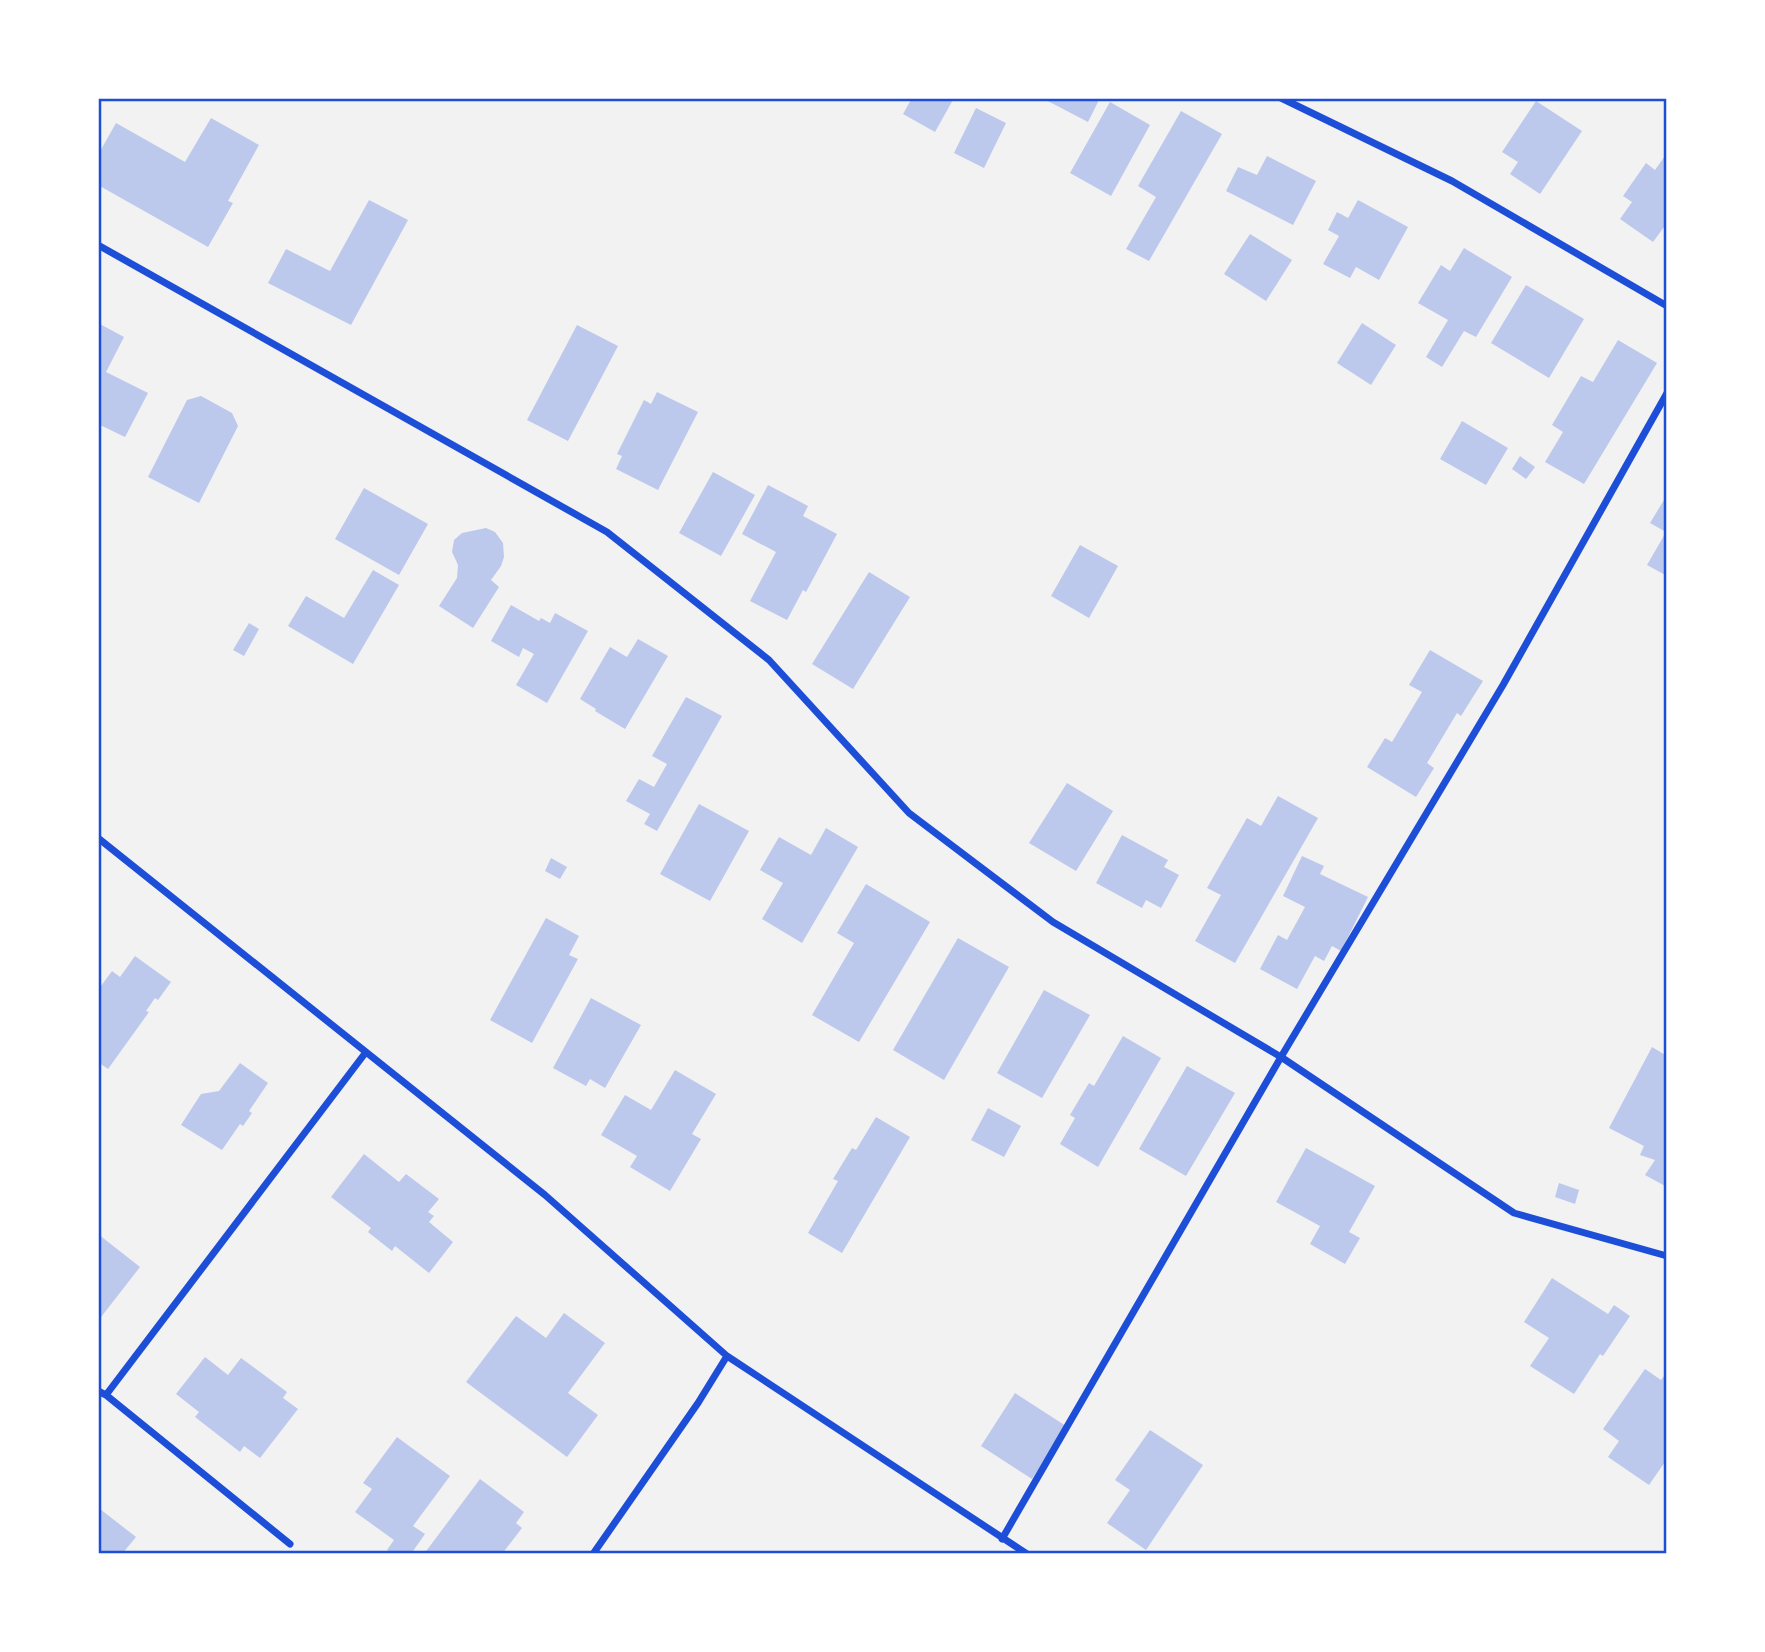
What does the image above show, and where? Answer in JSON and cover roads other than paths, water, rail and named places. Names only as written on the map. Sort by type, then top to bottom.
[{"type":"street","points":[[1281,98],[1452,181],[1667,306]]},
{"type":"street","points":[[98,245],[607,531],[769,660],[909,813],[1052,922],[1281,1057],[1514,1213],[1667,1256]]},
{"type":"street","points":[[1002,1539],[1281,1057],[1503,685],[1667,393]]},
{"type":"street","points":[[98,838],[545,1195],[727,1356],[1027,1554]]},
{"type":"street","points":[[290,1544],[102,1393],[366,1052]]},
{"type":"street","points":[[593,1554],[698,1403],[727,1356]]}]
